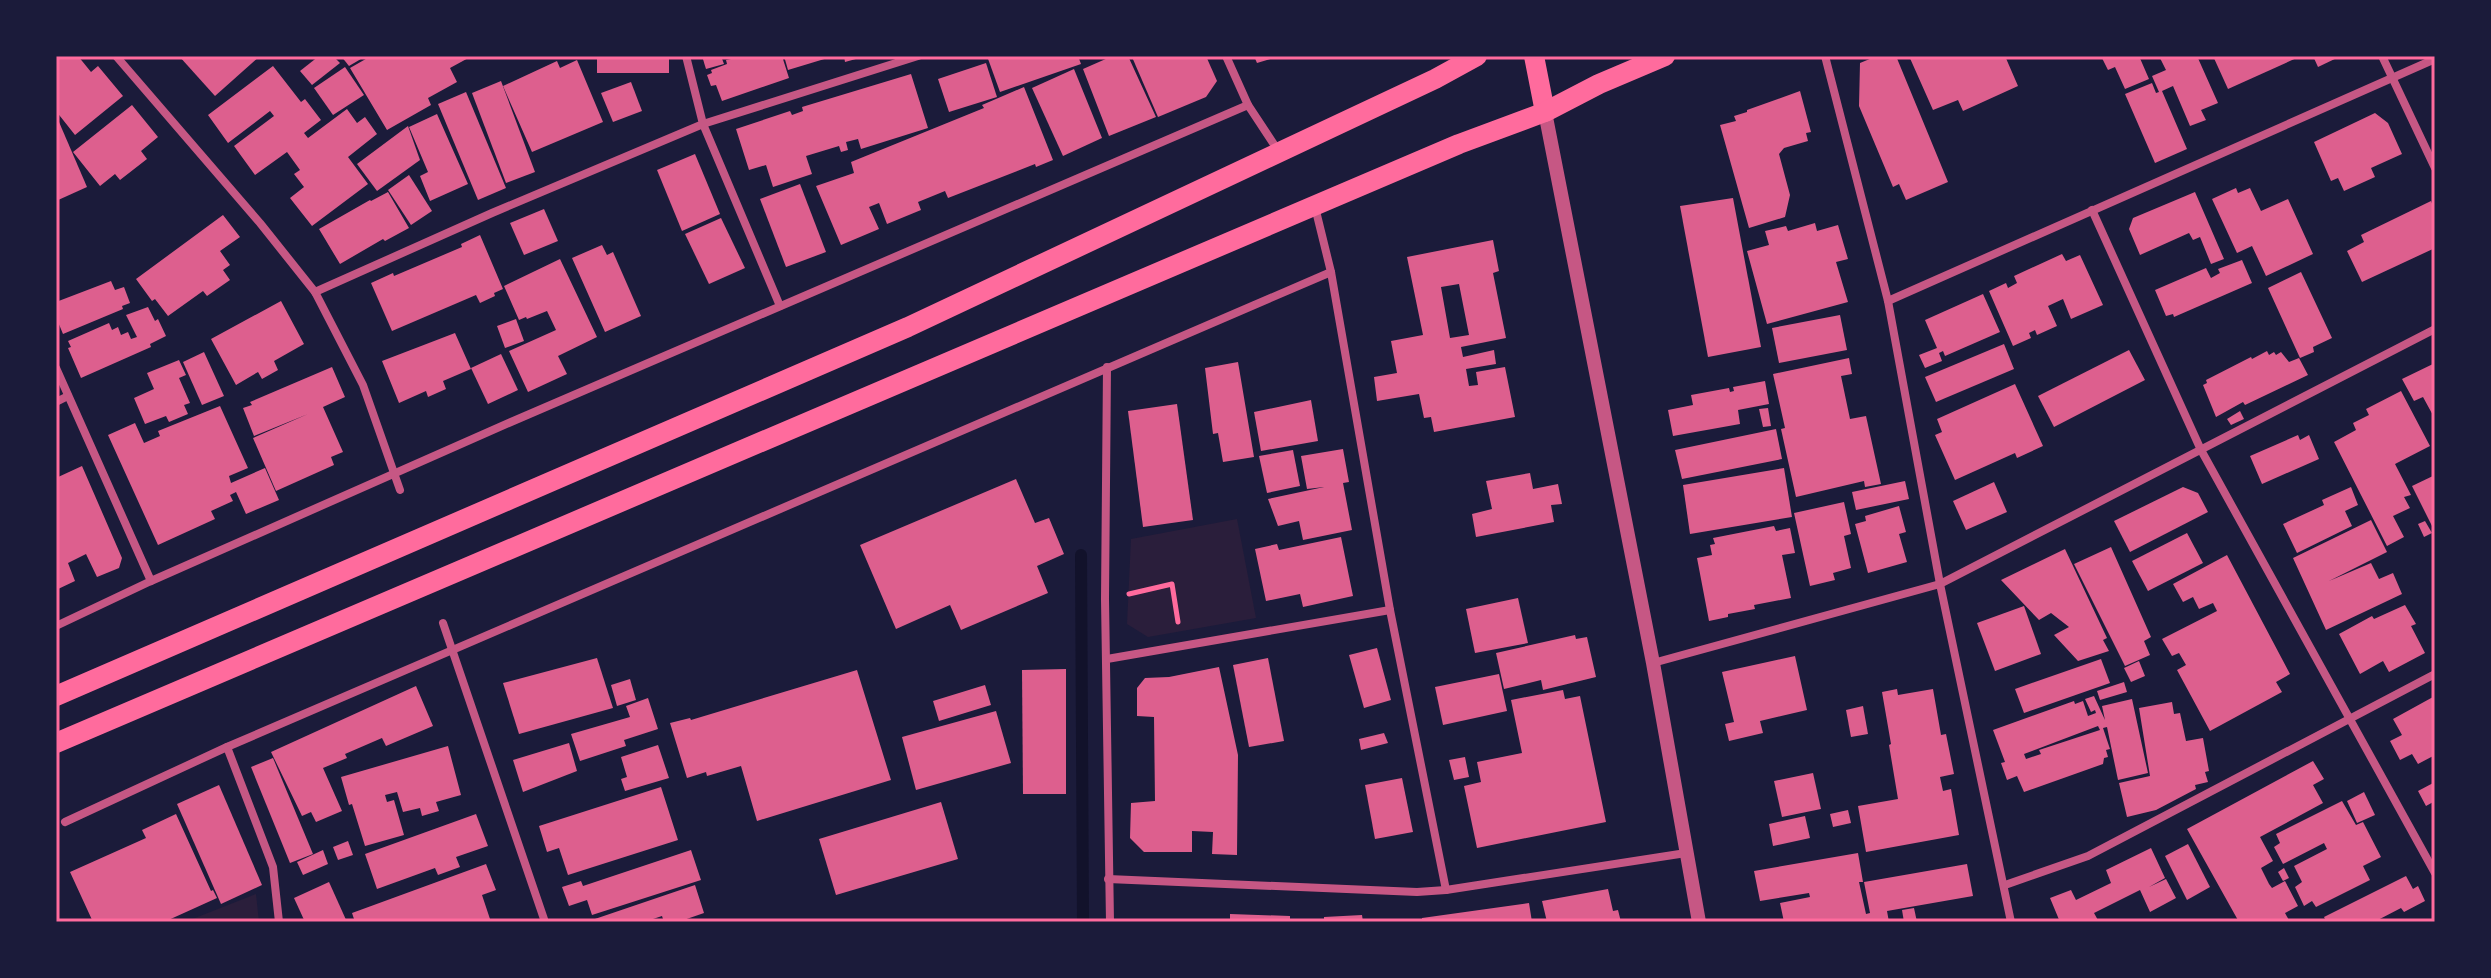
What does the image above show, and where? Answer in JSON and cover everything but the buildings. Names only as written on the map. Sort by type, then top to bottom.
[{"type":"main road","points":[[56,696],[908,327],[1477,56]]},
{"type":"main road","points":[[1534,56],[1545,112]]},
{"type":"main road","points":[[56,743],[1459,144],[1545,112],[1599,84],[1665,56]]},
{"type":"street","points":[[116,56],[260,223],[315,292],[363,385],[400,490]]},
{"type":"street","points":[[686,56],[703,124],[780,306]]},
{"type":"street","points":[[315,292],[703,124],[918,56]]},
{"type":"street","points":[[1226,56],[1248,105],[1280,152]]},
{"type":"street","points":[[1825,56],[1888,301],[1940,584],[2011,922]]},
{"type":"street","points":[[2382,56],[2435,168]]},
{"type":"street","points":[[1888,301],[2435,59]]},
{"type":"street","points":[[56,626],[394,473],[1248,105]]},
{"type":"street","points":[[1545,112],[1653,663],[1699,922]]},
{"type":"street","points":[[1315,206],[1331,272],[1390,610],[1446,890]]},
{"type":"street","points":[[2092,210],[2201,450],[2435,873]]},
{"type":"street","points":[[65,822],[227,747],[1331,272]]},
{"type":"street","points":[[1653,663],[1940,584],[2435,329]]},
{"type":"street","points":[[1107,367],[1105,599],[1110,922]]},
{"type":"street","points":[[56,368],[151,581]]},
{"type":"street","points":[[56,402],[68,396]]},
{"type":"street","points":[[1107,659],[1390,610]]},
{"type":"street","points":[[443,623],[545,922]]},
{"type":"street","points":[[2005,885],[2088,856],[2435,674]]},
{"type":"street","points":[[227,747],[273,867],[279,922]]},
{"type":"street","points":[[1108,879],[1417,892],[1686,853]]},
{"type":"path","points":[[1105,599],[1172,584],[1182,645]]},
{"type":"shaded area","points":[[1237,519],[1256,618],[1148,637],[1127,624],[1131,539]]},
{"type":"shaded area","points":[[256,894],[259,922],[185,922]]},
{"type":"waterway","points":[[1081,555],[1083,922]]}]
